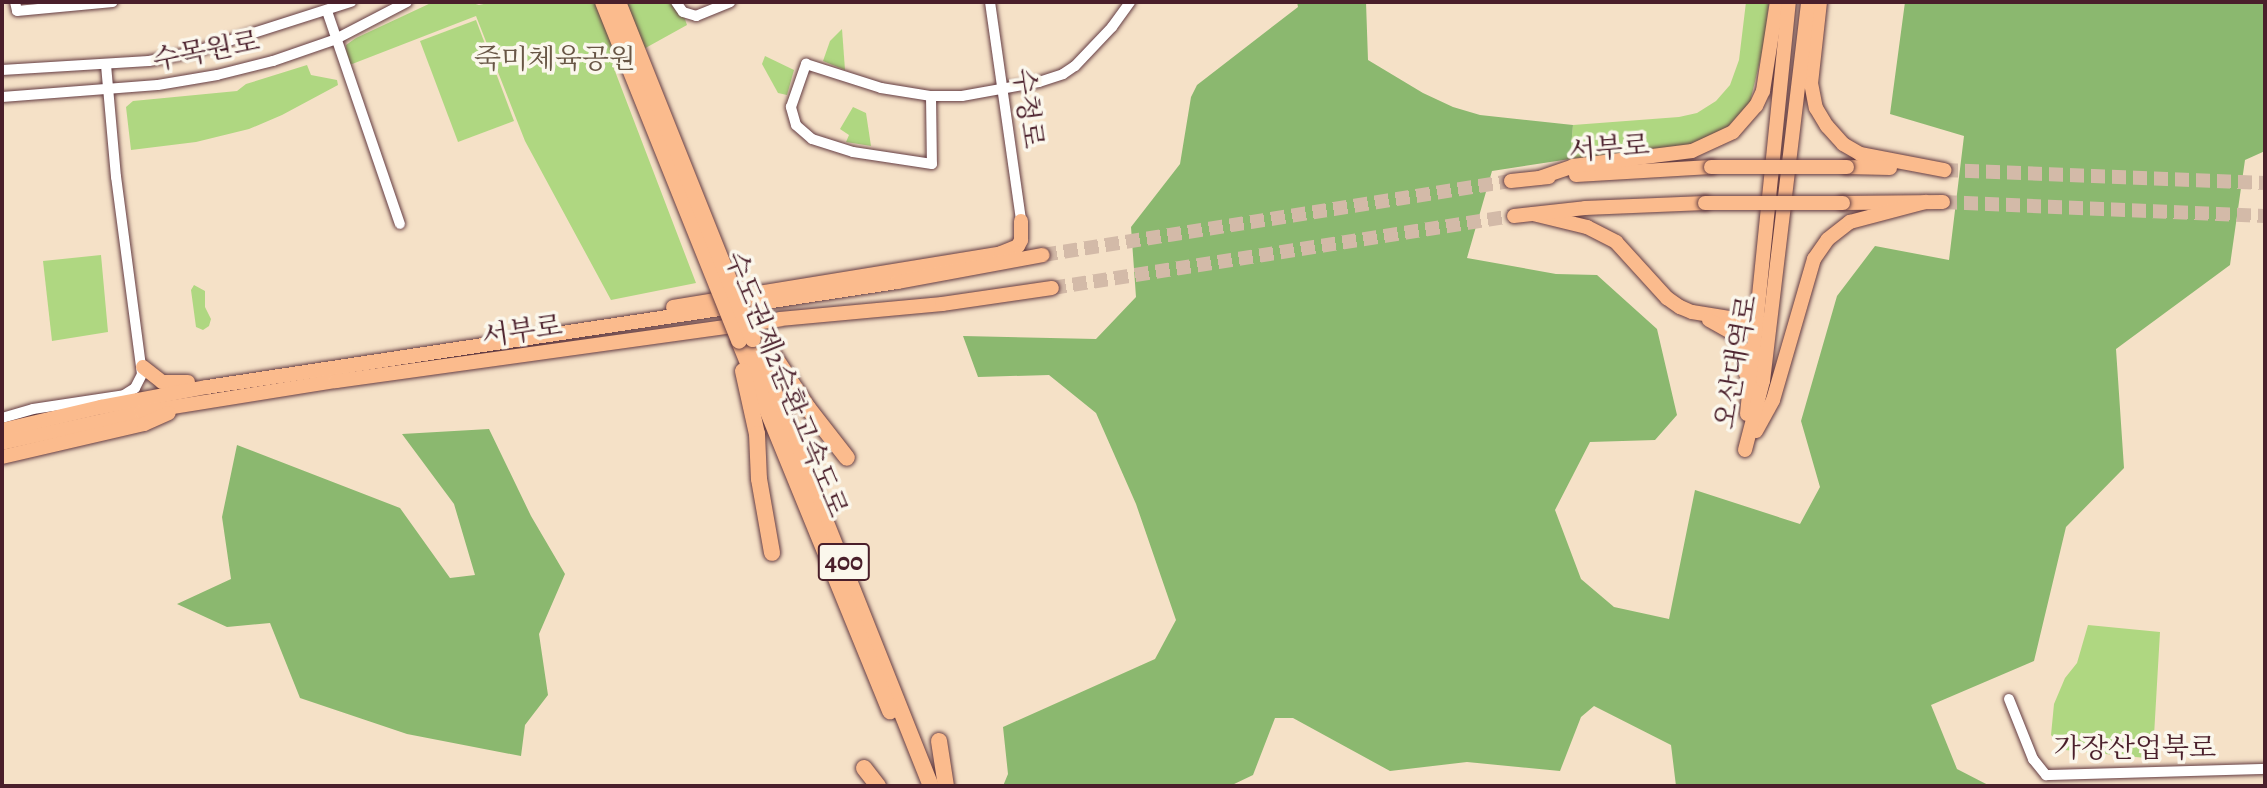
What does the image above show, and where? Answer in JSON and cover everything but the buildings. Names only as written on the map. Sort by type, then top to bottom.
[{"type":"highway","name":"수도권제2순환고속도로","points":[[603,2],[752,341],[931,786]]},
{"type":"highway","name":"수도권제2순환고속도로","points":[[618,2],[729,280],[920,786]]},
{"type":"highway","points":[[752,341],[847,458]]},
{"type":"highway","points":[[752,341],[761,497],[772,553]]},
{"type":"highway","points":[[939,741],[946,786]]},
{"type":"highway","points":[[864,768],[878,786]]},
{"type":"main road","points":[[1539,178],[1573,166],[1692,151],[1733,132],[1756,106],[1763,91],[1777,2]]},
{"type":"main road","name":"오산대역로","points":[[1745,450],[1763,381],[1763,324],[1789,2]]},
{"type":"main road","name":"오산대역로","points":[[1745,450],[1747,414],[1763,324],[1808,2]]},
{"type":"main road","name":"서부로","points":[[1510,181],[1711,167],[1944,170],[1860,154],[1843,144],[1827,126],[1816,108],[1811,83],[1820,2]]},
{"type":"main road","points":[[1745,450],[1773,400],[1804,288],[1814,259],[1828,239],[1850,222],[1925,202],[1943,202]]},
{"type":"main road","name":"서부로","points":[[1514,216],[1704,203],[1925,202]]},
{"type":"main road","points":[[1533,214],[1587,227],[1616,242],[1667,298],[1732,332],[1743,350],[1747,414]]},
{"type":"main road","points":[[467,347],[523,332],[1001,253],[1018,246],[1021,240],[1021,221]]},
{"type":"main road","name":"서부로","points":[[2,430],[135,400],[269,377],[897,282],[1043,255]]},
{"type":"main road","name":"서부로","points":[[2,443],[194,402],[780,319],[942,304],[1052,288]]},
{"type":"main road","points":[[1692,312],[1763,324]]},
{"type":"main road","points":[[143,367],[162,383],[269,377]]},
{"type":"main road","points":[[124,395],[188,382]]},
{"type":"main road","points":[[2,457],[144,424],[194,402]]},
{"type":"street","points":[[15,2],[17,11],[113,2]]},
{"type":"street","name":"수목원로","points":[[2,70],[149,61],[194,52],[351,2]]},
{"type":"street","name":"수목원로","points":[[2,97],[108,89],[218,75],[273,61],[334,40],[407,2]]},
{"type":"street","points":[[676,2],[683,12],[696,16],[730,2]]},
{"type":"street","name":"수청로","points":[[990,2],[1021,221]]},
{"type":"street","points":[[931,96],[932,164],[853,152],[812,139],[796,125],[791,107],[806,64],[881,88],[931,96],[961,96],[1039,82],[1063,74],[1102,37],[1130,2]]},
{"type":"street","points":[[327,11],[334,40],[400,224]]},
{"type":"street","points":[[2,418],[33,409],[124,395],[139,383],[143,367],[116,177],[106,64]]},
{"type":"street","name":"가장산업북로","points":[[2009,699],[2034,759],[2046,775],[2265,769]]},
{"type":"green space","name":"죽미체육공원","points":[[433,2],[469,2],[479,5],[493,2],[679,2],[687,25],[613,66],[696,283],[611,300],[525,141],[476,16],[347,66],[346,45]]},
{"type":"green space","points":[[1297,2],[1366,2],[1368,60],[1423,93],[1453,107],[1480,115],[1573,125],[1570,159],[1492,171],[1467,258],[1556,274],[1597,275],[1657,329],[1677,415],[1655,440],[1590,442],[1555,510],[1581,579],[1614,607],[1669,619],[1695,490],[1800,524],[1820,487],[1801,421],[1837,296],[1875,246],[1949,260],[1964,136],[1890,114],[1905,2],[2265,2],[2265,151],[2245,160],[2230,265],[2116,349],[2124,468],[2066,527],[2034,661],[1931,705],[1957,769],[1990,786],[1676,786],[1671,745],[1594,706],[1581,717],[1560,771],[1467,762],[1390,771],[1293,718],[1275,718],[1253,775],[1230,786],[1003,786],[1008,774],[1003,727],[1155,659],[1176,620],[1136,504],[1096,413],[1049,375],[978,377],[963,336],[1096,339],[1136,297],[1131,227],[1180,164],[1191,97],[1197,85],[1298,7]]},
{"type":"green space","points":[[1746,2],[1769,2],[1764,44],[1750,102],[1724,131],[1676,150],[1570,159],[1573,125],[1679,117],[1697,113],[1716,101],[1730,85],[1739,60]]},
{"type":"green space","points":[[476,20],[514,121],[458,142],[420,41]]},
{"type":"green space","points":[[842,29],[845,70],[823,61],[830,41]]},
{"type":"green space","points":[[765,56],[794,70],[787,95],[778,93],[762,64]]},
{"type":"green space","points":[[307,65],[311,75],[337,80],[338,85],[249,129],[196,142],[131,150],[126,107],[133,101],[237,91],[246,84]]},
{"type":"green space","points":[[853,107],[866,113],[871,146],[846,142],[849,135],[840,129]]},
{"type":"green space","points":[[101,255],[108,332],[52,341],[43,261]]},
{"type":"green space","points":[[194,285],[205,291],[205,307],[211,319],[209,326],[203,330],[196,327],[191,290]]},
{"type":"green space","points":[[489,429],[531,516],[565,574],[539,634],[548,695],[525,725],[521,756],[407,734],[300,698],[270,623],[227,627],[177,604],[231,579],[222,517],[237,445],[400,508],[450,578],[475,575],[454,504],[402,434]]},
{"type":"green space","points":[[2088,625],[2160,632],[2153,753],[2146,758],[2065,750],[2051,735],[2054,704],[2065,678],[2077,663]]},
{"type":"tunnel","points":[[1944,170],[2265,183]]},
{"type":"tunnel","points":[[1043,255],[1511,181]]},
{"type":"tunnel","points":[[1943,202],[2265,216]]},
{"type":"tunnel","points":[[1052,288],[1514,216]]}]
